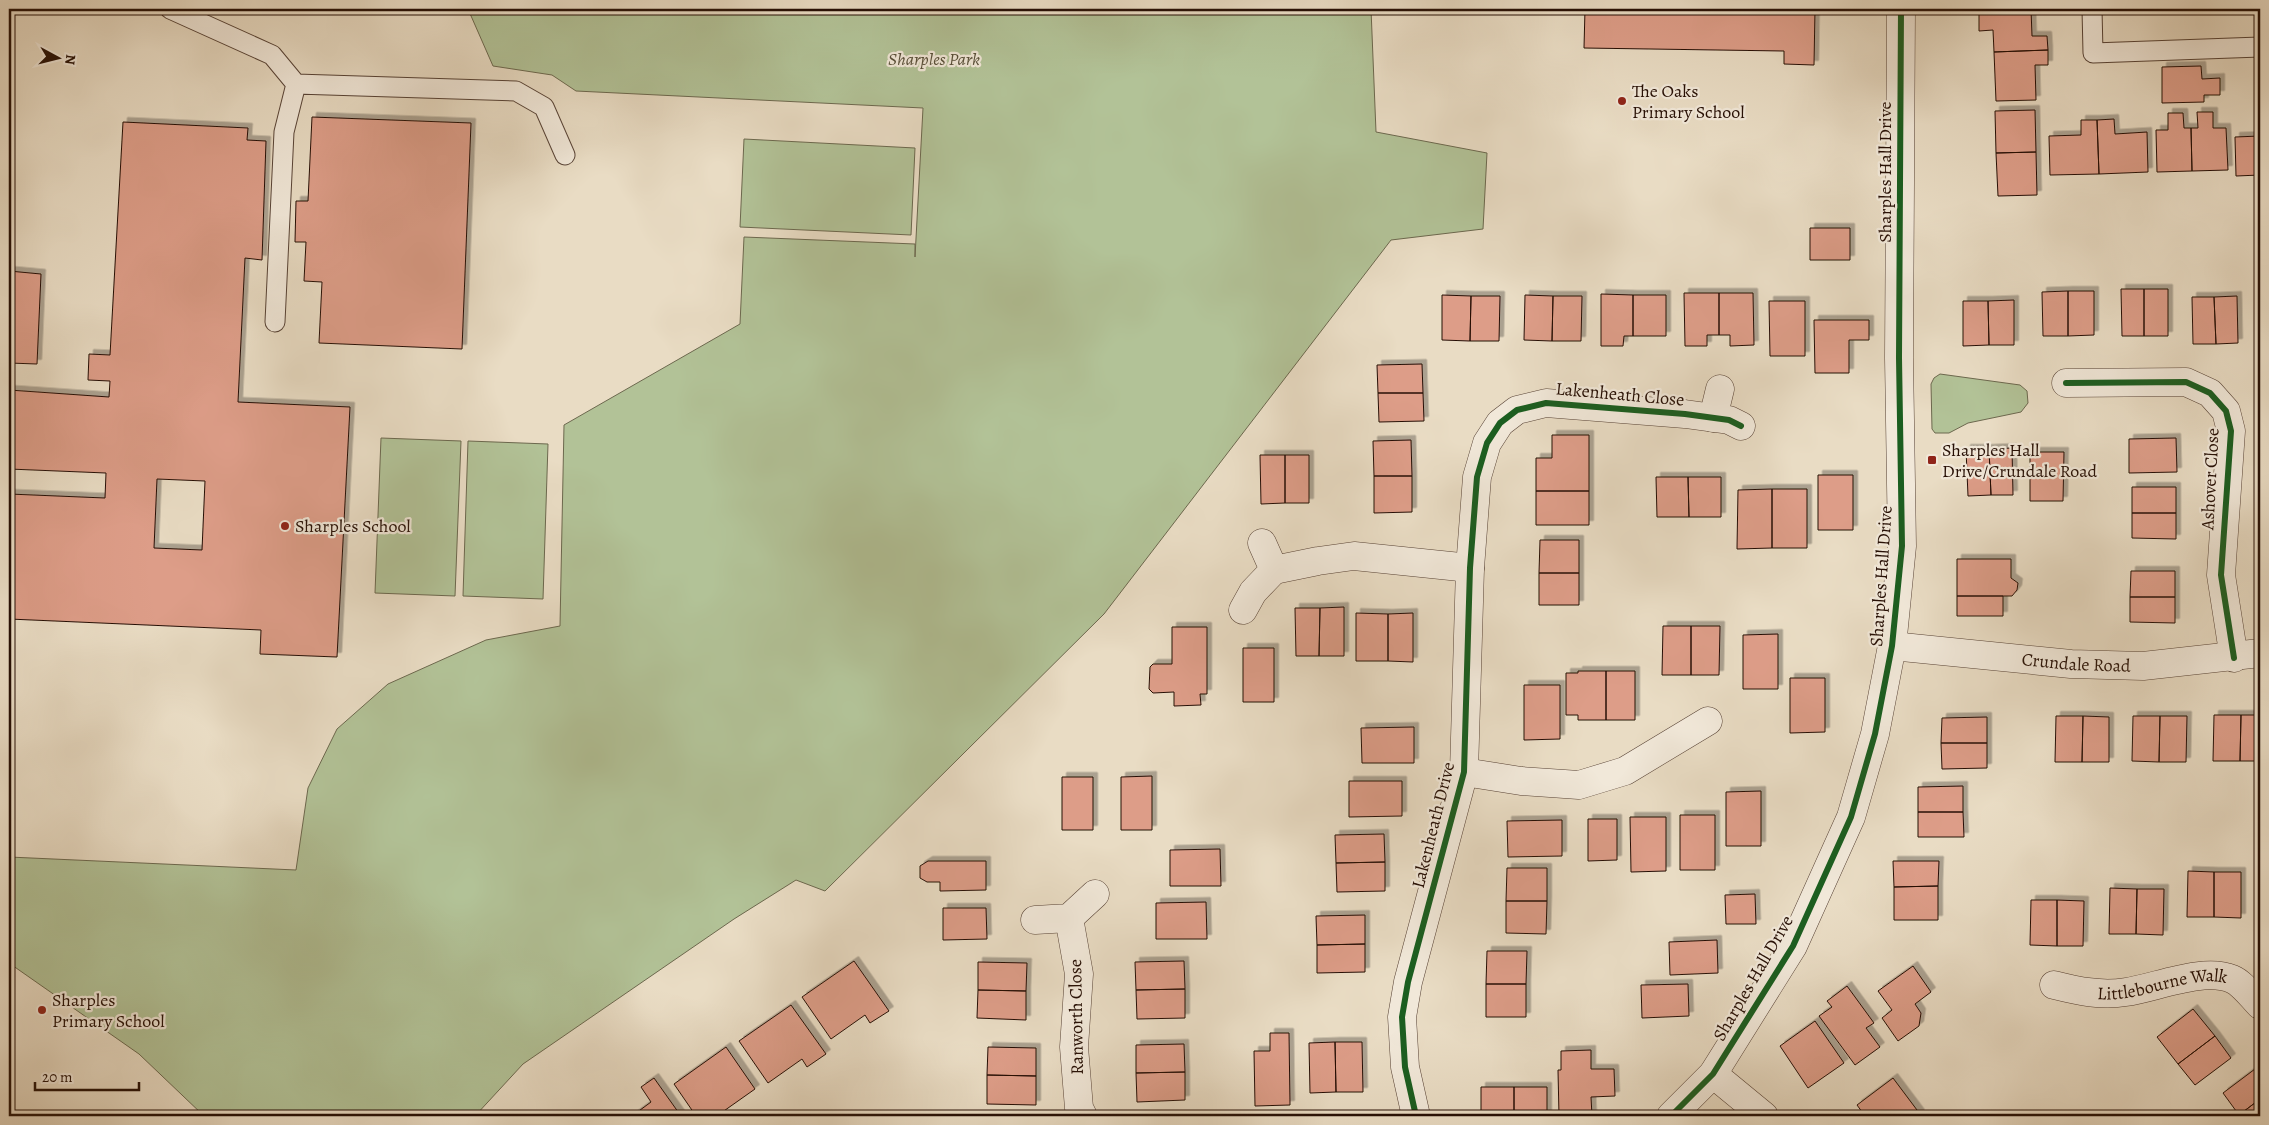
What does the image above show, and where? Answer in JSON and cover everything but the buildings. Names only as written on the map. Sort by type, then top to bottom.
[{"type":"street","name":"Sharples Hall Drive","points":[[1671,1116],[1713,1074],[1793,946],[1851,817],[1875,734],[1892,646],[1902,546],[1899,358],[1901,9]]},
{"type":"street","name":"Ashover Close","points":[[2066,383],[2186,382],[2210,393],[2226,410],[2231,431],[2220,575],[2234,658]]},
{"type":"street","points":[[1713,418],[1720,389]]},
{"type":"street","name":"Lakenheath Close","points":[[1500,423],[1517,410],[1546,403],[1713,418],[1729,420],[1741,426]]},
{"type":"street","name":"Lakenheath Drive","points":[[1415,1116],[1405,1067],[1402,1017],[1408,982],[1464,772],[1470,568],[1477,477],[1487,443],[1500,423]]},
{"type":"street","points":[[1262,542],[1274,570]]},
{"type":"street","points":[[1243,610],[1253,592],[1274,570],[1318,561],[1354,556],[1470,568]]},
{"type":"street","name":"Crundale Road","points":[[1892,646],[2071,664],[2143,666],[2260,654]]},
{"type":"street","name":"Lakenheath Drive","points":[[1464,772],[1520,781],[1580,785],[1625,771],[1708,721]]},
{"type":"street","points":[[1035,920],[1069,918],[1095,894]]},
{"type":"street","name":"Ranworth Close","points":[[1069,918],[1079,974],[1074,1047],[1079,1108],[1083,1116]]},
{"type":"street","name":"Littlebourne Walk","points":[[2054,985],[2089,994],[2126,992],[2184,978],[2219,976],[2233,979],[2260,1005]]},
{"type":"street","points":[[1713,1074],[1764,1116]]},
{"type":"lane","points":[[170,9],[272,55],[296,84],[516,91],[544,107],[565,155]]},
{"type":"lane","points":[[2092,9],[2093,53],[2260,47]]},
{"type":"lane","points":[[275,322],[284,132],[296,84]]},
{"type":"green space","name":"Sharples Park","points":[[468,9],[1371,9],[1376,132],[1487,153],[1483,229],[1391,240],[1104,614],[825,891],[796,880],[734,919],[523,1064],[475,1116],[204,1116],[139,1054],[9,963],[9,857],[296,870],[308,788],[337,729],[388,684],[486,640],[560,626],[564,425],[740,324],[744,237],[915,244],[915,257],[923,108],[576,91],[552,75],[493,66]]},
{"type":"green space","points":[[744,139],[915,148],[911,235],[740,227]]},
{"type":"green space","points":[[1940,374],[2020,385],[2027,391],[2028,403],[2021,412],[1968,423],[1949,433],[1935,433],[1932,429],[1931,384],[1934,378]]},
{"type":"green space","points":[[381,438],[461,441],[455,596],[375,593]]},
{"type":"green space","points":[[468,441],[548,444],[543,599],[463,596]]},
{"type":"cycle path","points":[[1671,1116],[1713,1074],[1793,946],[1851,817],[1875,734],[1892,646],[1902,546],[1899,358],[1901,9]]},
{"type":"cycle path","points":[[2066,383],[2186,382],[2210,393],[2226,411],[2231,431],[2221,575],[2234,658]]},
{"type":"cycle path","points":[[1416,1116],[1405,1067],[1402,1017],[1408,982],[1464,772],[1470,568],[1477,477],[1487,443],[1500,423],[1517,410],[1546,403],[1685,414],[1729,420],[1741,426]]},
{"type":"place","name":"The Oaks Primary School","points":[[1622,101]]},
{"type":"place","name":"Sharples Hall Drive/Crundale Road","points":[[1932,460]]},
{"type":"place","name":"Sharples School","points":[[285,526]]},
{"type":"place","name":"Sharples Primary School","points":[[42,1010]]}]
